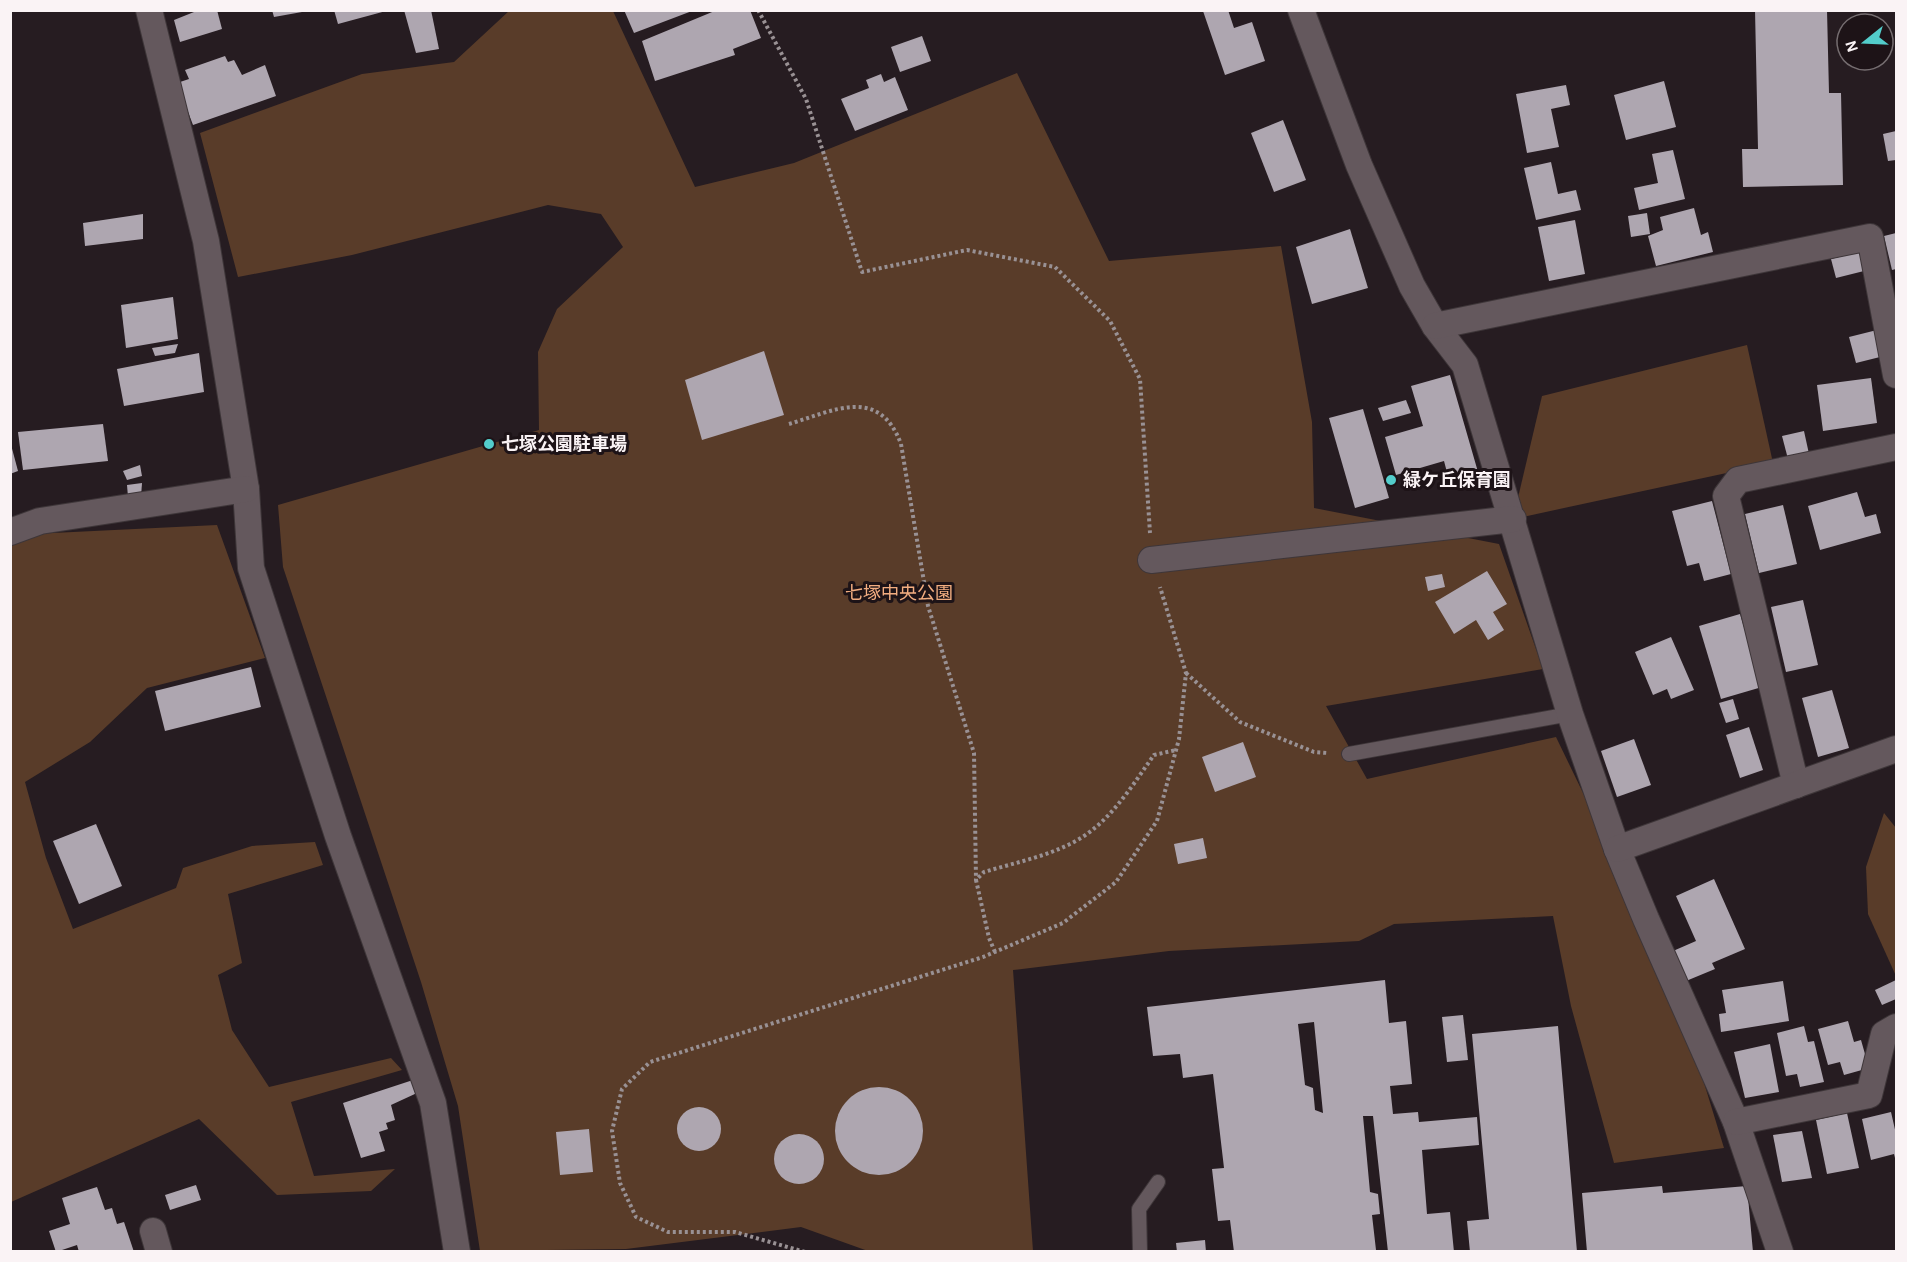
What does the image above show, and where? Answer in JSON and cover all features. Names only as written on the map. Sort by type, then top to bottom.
[{"type":"street","points":[[149,10],[206,241],[246,489],[251,568],[338,836],[433,1102],[457,1251]]},
{"type":"street","points":[[1301,10],[1359,165],[1412,286],[1436,327],[1465,365],[1570,714],[1617,849],[1736,1122],[1780,1251]]},
{"type":"street","points":[[1436,327],[1870,237],[1896,375]]},
{"type":"street","points":[[1796,785],[1726,496],[1738,480],[1896,447]]},
{"type":"street","points":[[10,532],[40,521],[246,489]]},
{"type":"street","points":[[1151,560],[1513,519]]},
{"type":"street","points":[[1617,849],[1896,749]]},
{"type":"street","points":[[1736,1122],[1869,1095],[1884,1034],[1896,1028]]},
{"type":"lane","points":[[1349,754],[1570,714]]},
{"type":"lane","points":[[1140,1251],[1139,1209],[1158,1182]]},
{"type":"path","points":[[758,10],[806,99],[862,272],[967,250],[1055,267],[1110,321],[1140,379],[1151,560],[1186,673],[1176,750],[1158,821],[1116,882],[1063,923],[995,952],[650,1062],[622,1089],[612,1131],[620,1183],[636,1217],[668,1232],[735,1232],[805,1251]]},
{"type":"path","points":[[789,424],[860,405],[872,410],[895,428],[901,444],[928,606],[974,753],[976,880],[989,938],[995,952]]},
{"type":"path","points":[[1186,673],[1240,722],[1314,753],[1349,754]]},
{"type":"path","points":[[976,880],[984,872],[1050,852],[1084,836],[1113,811],[1154,755],[1176,750]]},
{"type":"green space","name":"七塚中央公園","points":[[509,11],[613,11],[695,187],[794,163],[1017,73],[1109,261],[1281,246],[1312,422],[1314,508],[1499,544],[1543,669],[1326,706],[1367,779],[1556,737],[1671,975],[1724,1148],[1614,1163],[1571,1006],[1553,916],[1394,924],[1359,941],[1169,951],[1013,970],[1033,1251],[868,1251],[801,1227],[626,1249],[480,1251],[458,1106],[421,982],[283,567],[278,505],[539,430],[538,352],[557,309],[623,247],[601,214],[548,205],[352,255],[238,277],[200,133],[362,74],[454,62]]},
{"type":"green space","points":[[1747,345],[1773,463],[1513,519],[1542,396]]},
{"type":"green space","points":[[217,525],[265,658],[147,688],[90,742],[25,782],[46,858],[73,929],[176,888],[183,868],[252,846],[315,842],[323,865],[228,894],[242,963],[218,975],[232,1030],[269,1087],[391,1058],[402,1070],[291,1102],[314,1176],[395,1169],[371,1191],[277,1195],[199,1119],[11,1202],[11,545],[32,534]]},
{"type":"green space","points":[[1884,813],[1896,828],[1896,976],[1868,914],[1866,867]]},
{"type":"building","points":[[199,10],[217,10],[222,29],[180,42],[174,20]]},
{"type":"building","points":[[272,10],[302,10],[302,12],[274,17]]},
{"type":"building","points":[[334,10],[386,10],[386,11],[338,24]]},
{"type":"building","points":[[404,10],[431,10],[439,49],[416,53]]},
{"type":"building","points":[[624,10],[692,10],[692,11],[634,33]]},
{"type":"building","points":[[717,10],[750,10],[761,38],[733,49],[735,55],[655,81],[642,41]]},
{"type":"building","points":[[1228,10],[1234,28],[1252,22],[1265,61],[1225,75],[1203,11]]},
{"type":"building","points":[[1755,10],[1827,10],[1829,93],[1841,93],[1843,185],[1743,187],[1742,149],[1758,149]]},
{"type":"building","points":[[922,36],[931,61],[900,72],[891,47]]},
{"type":"building","points":[[225,56],[228,62],[234,60],[242,75],[265,65],[276,96],[193,125],[177,83],[189,79],[185,70]]},
{"type":"building","points":[[881,74],[884,82],[895,77],[908,110],[855,131],[841,99],[869,88],[866,80]]},
{"type":"building","points":[[1664,81],[1676,127],[1626,140],[1614,95]]},
{"type":"building","points":[[1566,85],[1570,105],[1551,109],[1559,147],[1527,153],[1516,94]]},
{"type":"building","points":[[1283,120],[1306,180],[1274,192],[1251,133]]},
{"type":"building","points":[[1896,131],[1896,160],[1888,161],[1883,134]]},
{"type":"building","points":[[1673,150],[1685,199],[1639,210],[1634,188],[1658,183],[1652,154]]},
{"type":"building","points":[[1551,162],[1558,194],[1576,190],[1581,210],[1536,220],[1524,168]]},
{"type":"building","points":[[1694,208],[1701,235],[1708,232],[1713,252],[1656,266],[1648,236],[1663,230],[1660,217]]},
{"type":"building","points":[[1647,213],[1650,234],[1631,237],[1628,216]]},
{"type":"building","points":[[143,214],[143,239],[85,246],[83,223]]},
{"type":"building","points":[[1575,220],[1585,274],[1549,281],[1538,227]]},
{"type":"building","points":[[1350,229],[1368,288],[1312,304],[1296,247]]},
{"type":"building","points":[[1896,233],[1896,269],[1892,270],[1884,236]]},
{"type":"building","points":[[1859,252],[1864,271],[1836,278],[1831,259]]},
{"type":"building","points":[[173,297],[178,339],[126,348],[121,305]]},
{"type":"building","points":[[1877,330],[1884,356],[1856,363],[1849,337]]},
{"type":"building","points":[[178,344],[175,353],[155,356],[152,348]]},
{"type":"building","points":[[764,351],[784,415],[702,440],[685,380]]},
{"type":"building","points":[[199,353],[204,392],[124,406],[117,369]]},
{"type":"building","points":[[1450,375],[1478,472],[1449,480],[1444,461],[1396,475],[1385,437],[1423,426],[1411,386]]},
{"type":"building","points":[[1871,378],[1877,423],[1823,431],[1817,385]]},
{"type":"building","points":[[1406,400],[1411,413],[1383,421],[1378,408]]},
{"type":"building","points":[[1363,409],[1389,498],[1355,508],[1329,418]]},
{"type":"building","points":[[103,424],[108,461],[23,470],[18,432]]},
{"type":"building","points":[[1804,431],[1809,454],[1788,459],[1782,436]]},
{"type":"building","points":[[10,441],[18,471],[10,474]]},
{"type":"building","points":[[140,465],[142,476],[127,480],[123,471]]},
{"type":"building","points":[[142,483],[141,497],[128,497],[127,485]]},
{"type":"building","points":[[1857,492],[1865,517],[1876,514],[1881,533],[1820,550],[1808,506]]},
{"type":"building","points":[[1712,501],[1731,574],[1704,581],[1699,563],[1687,566],[1672,511]]},
{"type":"building","points":[[1783,505],[1797,564],[1759,573],[1745,514]]},
{"type":"building","points":[[1487,571],[1507,604],[1493,612],[1504,630],[1488,640],[1476,620],[1454,634],[1435,602]]},
{"type":"building","points":[[1442,574],[1445,587],[1428,591],[1425,577]]},
{"type":"building","points":[[1803,600],[1818,665],[1786,672],[1771,607]]},
{"type":"building","points":[[1740,614],[1762,687],[1721,699],[1699,626]]},
{"type":"building","points":[[1671,637],[1694,690],[1671,699],[1667,689],[1653,695],[1635,652]]},
{"type":"building","points":[[251,667],[261,707],[165,731],[155,691]]},
{"type":"building","points":[[1832,690],[1849,748],[1818,757],[1802,698]]},
{"type":"building","points":[[1733,699],[1739,719],[1726,723],[1719,703]]},
{"type":"building","points":[[1749,727],[1763,770],[1740,778],[1726,735]]},
{"type":"building","points":[[1634,739],[1651,785],[1617,797],[1601,751]]},
{"type":"building","points":[[1243,742],[1256,777],[1215,792],[1202,757]]},
{"type":"building","points":[[96,824],[122,886],[79,904],[53,841]]},
{"type":"building","points":[[1203,838],[1207,858],[1178,864],[1174,844]]},
{"type":"building","points":[[1714,879],[1745,949],[1712,963],[1715,969],[1686,981],[1673,951],[1696,941],[1676,896]]},
{"type":"building","points":[[1385,980],[1389,1023],[1406,1021],[1412,1084],[1390,1086],[1393,1114],[1418,1112],[1419,1122],[1477,1117],[1479,1145],[1422,1150],[1427,1214],[1450,1212],[1454,1252],[1388,1252],[1373,1116],[1363,1116],[1370,1192],[1378,1194],[1380,1214],[1372,1215],[1376,1250],[1234,1252],[1230,1220],[1218,1221],[1212,1169],[1224,1168],[1213,1074],[1183,1078],[1180,1054],[1153,1056],[1147,1007]],"holes":[[[1314,1022],[1323,1113],[1315,1110],[1313,1088],[1305,1085],[1298,1024]]]},
{"type":"building","points":[[1896,980],[1896,999],[1882,1005],[1875,990]]},
{"type":"building","points":[[1783,981],[1789,1021],[1721,1032],[1719,1014],[1726,1013],[1722,990]]},
{"type":"building","points":[[1463,1015],[1468,1060],[1447,1062],[1442,1017]]},
{"type":"building","points":[[1848,1021],[1854,1042],[1861,1040],[1869,1068],[1844,1075],[1840,1062],[1828,1065],[1818,1029]]},
{"type":"building","points":[[1558,1026],[1577,1252],[1470,1252],[1467,1221],[1489,1219],[1472,1034]]},
{"type":"building","points":[[1804,1026],[1808,1042],[1814,1041],[1824,1082],[1800,1087],[1797,1074],[1786,1076],[1777,1033]]},
{"type":"building","points":[[1770,1044],[1779,1092],[1745,1098],[1734,1052]]},
{"type":"building","points":[[413,1080],[417,1093],[391,1105],[395,1120],[386,1123],[388,1129],[379,1132],[385,1151],[361,1158],[343,1103]]},
{"type":"building","points":[[879,1087],[896,1090],[910,1100],[920,1114],[923,1131],[920,1148],[910,1162],[896,1172],[879,1175],[862,1172],[848,1162],[838,1148],[835,1131],[838,1114],[848,1100],[862,1090]]},
{"type":"building","points":[[699,1107],[708,1108],[715,1113],[720,1120],[720,1138],[715,1145],[708,1150],[699,1151],[690,1150],[683,1145],[678,1138],[677,1129],[678,1120],[683,1113],[690,1108]]},
{"type":"building","points":[[1891,1112],[1896,1134],[1896,1162],[1894,1154],[1871,1160],[1862,1119]]},
{"type":"building","points":[[1847,1113],[1859,1168],[1827,1174],[1816,1120]]},
{"type":"building","points":[[589,1129],[593,1172],[560,1175],[556,1132]]},
{"type":"building","points":[[1802,1131],[1812,1178],[1782,1182],[1773,1135]]},
{"type":"building","points":[[794,1134],[804,1134],[817,1141],[824,1154],[824,1164],[817,1177],[804,1184],[794,1184],[785,1180],[778,1173],[774,1164],[774,1154],[778,1145],[785,1138]]},
{"type":"building","points":[[196,1185],[201,1200],[170,1210],[165,1195]]},
{"type":"building","points":[[1662,1186],[1663,1193],[1747,1186],[1753,1252],[1587,1252],[1582,1193]]},
{"type":"building","points":[[97,1187],[105,1210],[112,1208],[117,1224],[124,1222],[134,1252],[79,1252],[77,1245],[56,1252],[49,1231],[70,1224],[62,1198]]},
{"type":"building","points":[[1205,1240],[1206,1252],[1177,1252],[1176,1243]]},
{"type":"place","name":"七塚公園駐車場","points":[[489,444]]},
{"type":"place","name":"緑ケ丘保育園","points":[[1391,480]]}]
